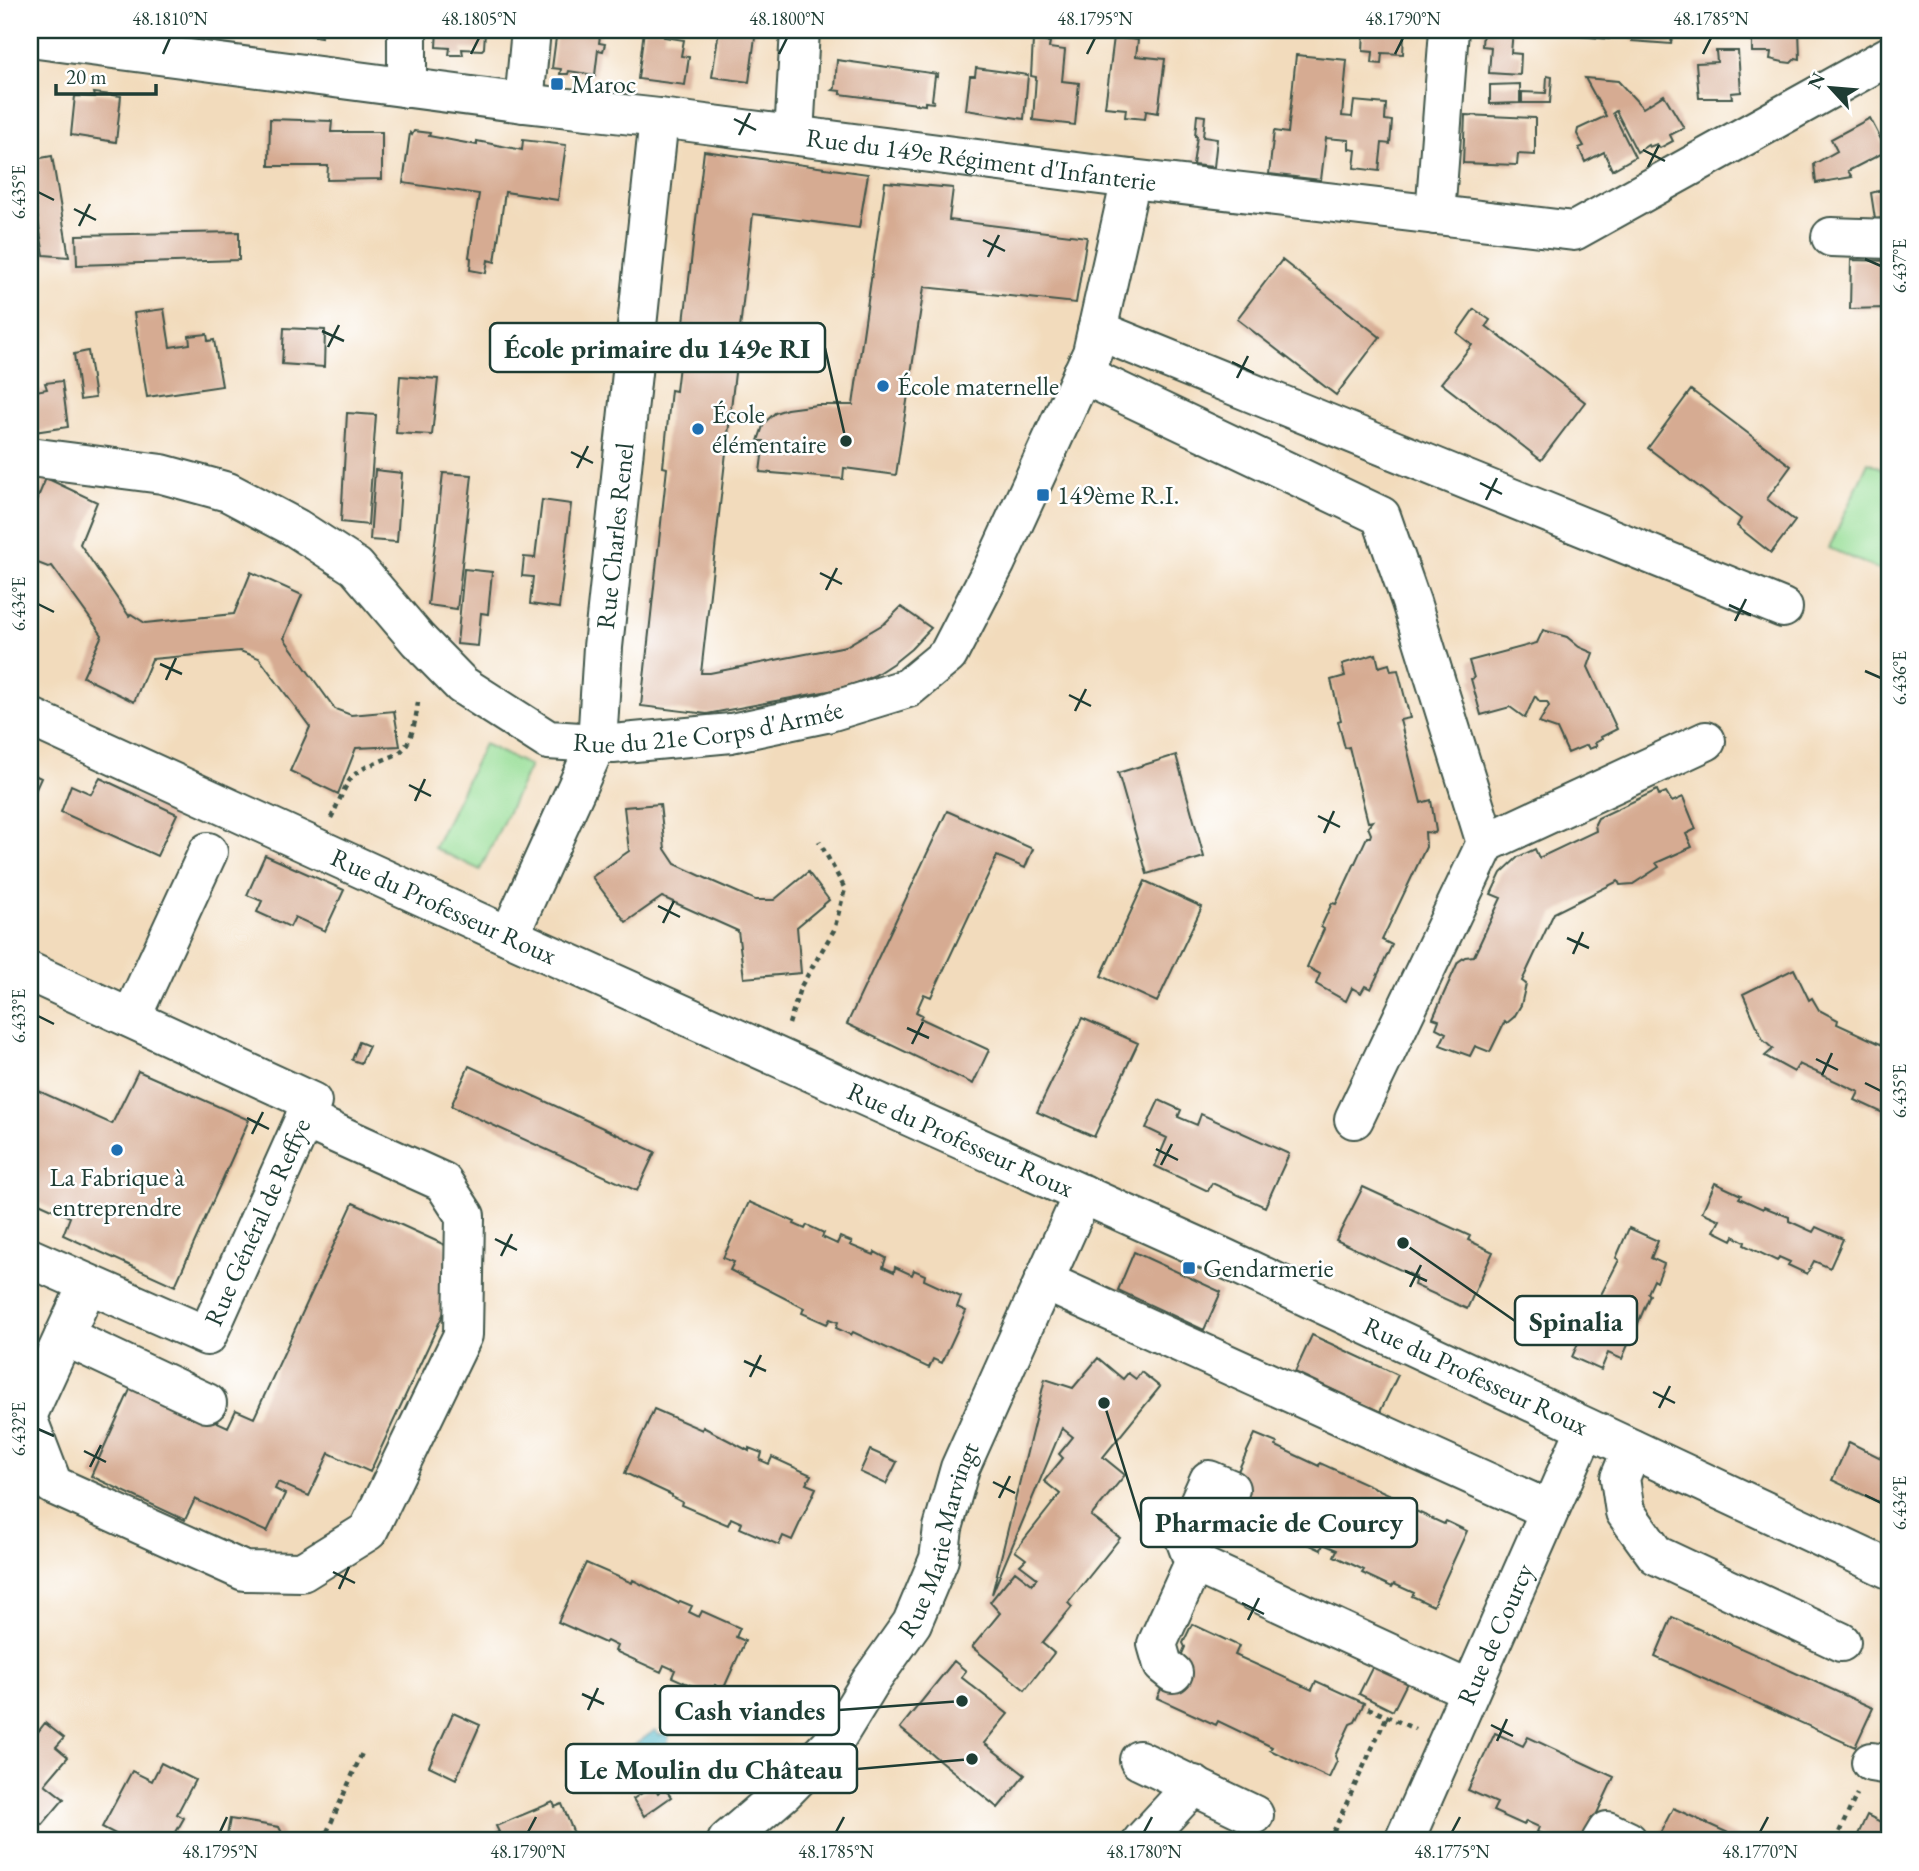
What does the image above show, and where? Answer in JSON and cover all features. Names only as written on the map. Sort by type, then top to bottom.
[{"type":"street","points":[[407,30],[407,88]]},
{"type":"street","points":[[524,103],[531,30]]},
{"type":"street","points":[[794,135],[800,30]]},
{"type":"street","points":[[1435,215],[1448,30]]},
{"type":"street","name":"Rue du 149e Régiment d'Infanterie","points":[[30,38],[524,103],[1574,231],[1889,56]]},
{"type":"street","name":"Rue Charles Renel","points":[[509,936],[597,743],[603,647],[659,118]]},
{"type":"street","name":"Rue du 21e Corps d'Armée","points":[[30,457],[162,474],[228,492],[296,528],[356,567],[418,640],[462,685],[548,740],[613,744],[731,733],[826,713],[908,688],[948,655],[996,562],[1091,353],[1131,178]]},
{"type":"street","points":[[1831,237],[1889,239]]},
{"type":"street","points":[[1097,330],[1783,608]]},
{"type":"street","points":[[1082,374],[1381,516],[1411,602],[1486,843]]},
{"type":"street","name":"Rue du Professeur Roux","points":[[30,717],[1083,1194],[1889,1569]]},
{"type":"street","points":[[1354,1119],[1486,843],[1706,741]]},
{"type":"street","points":[[131,1018],[208,852]]},
{"type":"street","name":"Rue Général de Reffye","points":[[30,972],[312,1101],[207,1336],[30,1258]]},
{"type":"street","points":[[30,1425],[53,1485],[244,1571],[302,1572],[368,1531],[463,1335],[465,1216],[443,1182],[304,1119]]},
{"type":"street","name":"Rue Marie Marvingt","points":[[727,1841],[785,1791],[835,1740],[871,1681],[912,1623],[939,1559],[943,1528],[960,1468],[1083,1194]]},
{"type":"street","points":[[1044,1281],[1549,1510]]},
{"type":"street","points":[[30,1410],[88,1284]]},
{"type":"street","points":[[64,1336],[207,1403]]},
{"type":"street","name":"Rue de Courcy","points":[[1404,1841],[1586,1428]]},
{"type":"street","points":[[1632,1449],[1620,1478],[1625,1512],[1656,1555],[1841,1642]]},
{"type":"street","points":[[1173,1673],[1163,1665],[1157,1644],[1194,1563],[1184,1536],[1209,1480],[1230,1489]]},
{"type":"street","points":[[1194,1563],[1469,1690]]},
{"type":"street","points":[[1139,1760],[1254,1815]]},
{"type":"street","points":[[1142,1841],[1194,1785]]},
{"type":"path","points":[[318,847],[353,775],[382,759],[398,754],[407,743],[418,702]]},
{"type":"path","points":[[767,1052],[788,1025],[800,988],[834,930],[845,889],[819,841]]},
{"type":"path","points":[[1368,1708],[1446,1742]]},
{"type":"path","points":[[1329,1841],[1387,1716]]},
{"type":"path","points":[[323,1841],[363,1751]]},
{"type":"green space","points":[[1868,462],[1889,472],[1889,574],[1829,548]]},
{"type":"green space","points":[[484,744],[530,766],[480,870],[434,848]]},
{"type":"water","points":[[655,1730],[659,1735],[665,1734],[669,1737],[667,1746],[670,1751],[624,1784],[610,1763]]},
{"type":"building","points":[[296,30],[322,30],[321,37],[296,33]]},
{"type":"building","points":[[437,30],[482,30],[485,32],[484,48],[462,49],[463,55],[449,55],[450,48],[436,47]]},
{"type":"building","points":[[557,30],[601,30],[599,43],[605,44],[603,51],[598,50],[595,75],[569,71],[568,74],[560,74],[561,69],[552,68]]},
{"type":"building","points":[[644,30],[665,30],[664,37],[684,40],[681,56],[689,57],[685,85],[638,79]]},
{"type":"building","points":[[719,30],[756,30],[749,82],[712,77]]},
{"type":"building","points":[[1364,30],[1400,30],[1400,33],[1404,33],[1403,54],[1382,53],[1381,64],[1372,63],[1373,52],[1363,51]]},
{"type":"building","points":[[1483,30],[1513,30],[1511,53],[1521,54],[1520,75],[1489,73],[1491,47],[1482,46]]},
{"type":"building","points":[[1572,30],[1610,30],[1609,39],[1571,35]]},
{"type":"building","points":[[1633,30],[1673,30],[1671,44],[1632,41]]},
{"type":"building","points":[[1752,30],[1799,30],[1800,59],[1796,58],[1791,63],[1783,62],[1770,59],[1771,52],[1752,52]]},
{"type":"building","points":[[1114,37],[1138,40],[1136,56],[1165,59],[1158,113],[1146,111],[1145,119],[1125,117],[1126,109],[1105,107]]},
{"type":"building","points":[[1033,40],[1050,42],[1049,48],[1065,50],[1062,81],[1079,83],[1075,125],[1033,120],[1036,77],[1031,76]]},
{"type":"building","points":[[1716,51],[1738,51],[1741,92],[1731,93],[1732,98],[1699,98],[1696,63],[1717,62]]},
{"type":"building","points":[[1296,55],[1347,60],[1342,116],[1352,117],[1354,101],[1386,104],[1385,120],[1392,121],[1390,144],[1382,143],[1379,171],[1354,168],[1356,150],[1349,149],[1349,140],[1326,138],[1321,180],[1269,174],[1274,131],[1288,133]]},
{"type":"building","points":[[837,60],[938,74],[935,76],[934,101],[925,102],[925,105],[840,94],[841,91],[832,90],[835,88]]},
{"type":"building","points":[[976,68],[1028,75],[1024,119],[966,110],[970,76],[975,76]]},
{"type":"building","points":[[1547,76],[1552,77],[1550,103],[1522,103],[1522,92],[1546,93]]},
{"type":"building","points":[[1585,78],[1618,81],[1643,108],[1664,95],[1684,128],[1670,135],[1673,141],[1660,148],[1657,144],[1648,145],[1637,152],[1616,111],[1613,113],[1635,157],[1612,170],[1604,152],[1585,162],[1579,148],[1584,146],[1577,134],[1578,129],[1606,116]]},
{"type":"building","points":[[1520,84],[1520,103],[1490,104],[1490,85]]},
{"type":"building","points":[[94,93],[121,96],[116,142],[71,135],[75,96],[95,97]]},
{"type":"building","points":[[1197,115],[1205,116],[1203,137],[1217,139],[1214,167],[1193,165]]},
{"type":"building","points":[[1465,115],[1535,118],[1535,155],[1518,154],[1517,165],[1463,163]]},
{"type":"building","points":[[1870,118],[1887,151],[1848,171],[1852,177],[1816,183],[1814,164],[1837,151],[1831,139]]},
{"type":"building","points":[[270,119],[332,121],[331,132],[382,132],[382,179],[327,180],[328,166],[269,166]]},
{"type":"building","points":[[414,131],[477,145],[477,141],[522,150],[523,140],[566,145],[558,200],[505,192],[495,262],[488,260],[486,273],[470,270],[469,257],[479,194],[403,183],[410,133],[412,135]]},
{"type":"building","name":"École élémentaire","points":[[704,151],[868,174],[859,228],[753,214],[701,673],[846,646],[885,623],[901,607],[931,628],[895,662],[857,683],[834,690],[707,714],[641,706],[667,468],[663,467],[671,390],[676,391]]},
{"type":"building","points":[[52,156],[69,257],[44,255],[30,176],[30,160]]},
{"type":"building","name":"École maternelle","points":[[885,182],[953,188],[949,220],[1087,237],[1076,303],[924,287],[896,475],[844,468],[843,479],[760,472],[764,441],[758,441],[764,423],[775,413],[817,405],[853,405]]},
{"type":"building","points":[[1889,188],[1889,217],[1875,219],[1871,193]]},
{"type":"building","points":[[239,232],[239,260],[77,265],[76,235]]},
{"type":"building","points":[[1282,260],[1380,337],[1336,395],[1237,319]]},
{"type":"building","points":[[1851,260],[1889,261],[1889,313],[1884,313],[1884,308],[1850,309]]},
{"type":"building","points":[[164,309],[170,347],[190,344],[189,336],[207,334],[208,341],[214,340],[222,386],[147,397],[134,313]]},
{"type":"building","points":[[1474,309],[1490,320],[1486,326],[1585,402],[1541,460],[1441,383],[1472,345],[1457,333]]},
{"type":"building","points":[[284,328],[325,330],[324,367],[282,364]]},
{"type":"building","points":[[88,351],[95,398],[80,400],[74,354]]},
{"type":"building","points":[[400,376],[438,379],[432,435],[396,433]]},
{"type":"building","points":[[62,381],[68,427],[34,432],[30,392],[47,389],[45,383]]},
{"type":"building","points":[[1691,390],[1791,466],[1767,499],[1795,521],[1771,553],[1737,526],[1741,519],[1648,448]]},
{"type":"building","points":[[347,413],[376,415],[368,525],[341,522]]},
{"type":"building","points":[[375,470],[402,473],[397,542],[370,540]]},
{"type":"building","points":[[443,473],[472,475],[457,609],[428,605]]},
{"type":"building","points":[[46,478],[97,502],[80,544],[129,616],[131,614],[145,623],[234,614],[251,572],[302,595],[284,638],[335,709],[351,715],[394,711],[400,746],[356,748],[338,794],[290,771],[310,727],[259,658],[240,651],[152,659],[134,702],[83,677],[102,635],[52,566],[30,560],[30,516]]},
{"type":"building","points":[[542,500],[571,504],[559,608],[530,604],[533,577],[522,576],[524,557],[535,558]]},
{"type":"building","points":[[464,569],[492,572],[488,614],[481,613],[478,646],[457,644]]},
{"type":"building","points":[[1543,630],[1567,637],[1579,647],[1593,653],[1588,667],[1617,729],[1601,737],[1602,739],[1595,743],[1597,746],[1589,749],[1587,745],[1568,753],[1557,729],[1539,723],[1549,706],[1535,696],[1525,718],[1510,707],[1481,715],[1469,661],[1537,643]]},
{"type":"building","points":[[1376,654],[1379,667],[1389,664],[1391,671],[1398,670],[1410,718],[1400,720],[1421,803],[1431,800],[1436,831],[1425,832],[1426,847],[1382,940],[1392,945],[1371,989],[1365,986],[1361,993],[1352,988],[1346,1001],[1316,984],[1320,974],[1307,967],[1332,903],[1336,904],[1367,837],[1370,837],[1368,827],[1373,821],[1368,822],[1349,747],[1345,748],[1331,680],[1345,676],[1342,664]]},
{"type":"building","points":[[1176,755],[1204,857],[1147,874],[1118,773]]},
{"type":"building","points":[[30,773],[41,778],[30,802]]},
{"type":"building","points":[[100,778],[177,814],[157,856],[61,812],[71,785],[91,794]]},
{"type":"building","points":[[1657,790],[1659,795],[1666,792],[1672,802],[1683,797],[1696,829],[1686,834],[1692,847],[1656,863],[1659,867],[1633,884],[1620,885],[1618,881],[1554,913],[1522,981],[1526,984],[1521,1005],[1514,1017],[1507,1023],[1505,1021],[1490,1052],[1475,1046],[1470,1056],[1440,1045],[1446,1033],[1436,1028],[1439,1020],[1433,1018],[1458,962],[1465,957],[1474,956],[1501,898],[1491,894],[1501,873],[1518,857],[1535,849],[1539,858],[1596,831],[1598,818]]},
{"type":"building","points":[[660,804],[665,849],[675,864],[714,882],[755,900],[774,900],[808,872],[829,900],[797,927],[801,973],[744,978],[738,931],[662,897],[626,922],[592,877],[629,851],[624,807]]},
{"type":"building","points":[[947,811],[1033,849],[1025,868],[997,856],[931,997],[924,994],[916,1012],[922,1015],[920,1018],[989,1050],[973,1084],[847,1024]]},
{"type":"building","points":[[265,855],[344,890],[325,931],[295,917],[290,927],[257,912],[262,901],[247,895]]},
{"type":"building","points":[[1145,881],[1202,907],[1157,1002],[1101,976]]},
{"type":"building","points":[[1794,969],[1809,1000],[1812,998],[1819,1010],[1838,1020],[1837,1024],[1889,1048],[1889,1105],[1883,1113],[1855,1100],[1859,1092],[1799,1064],[1794,1072],[1765,1056],[1773,1049],[1763,1040],[1743,994]]},
{"type":"building","points":[[1082,1018],[1138,1043],[1094,1137],[1037,1112]]},
{"type":"building","points":[[359,1042],[369,1046],[361,1063],[352,1060]]},
{"type":"building","points":[[469,1066],[655,1152],[637,1191],[451,1106]]},
{"type":"building","points":[[138,1071],[249,1120],[175,1286],[63,1235],[70,1217],[30,1199],[30,1087],[112,1124]]},
{"type":"building","points":[[1159,1100],[1181,1110],[1178,1117],[1197,1125],[1201,1114],[1289,1154],[1265,1207],[1212,1183],[1208,1191],[1155,1166],[1167,1138],[1146,1128]]},
{"type":"building","points":[[1715,1183],[1741,1195],[1739,1198],[1789,1217],[1789,1221],[1813,1232],[1816,1227],[1843,1239],[1830,1268],[1814,1261],[1807,1274],[1788,1265],[1790,1262],[1779,1257],[1777,1261],[1744,1245],[1745,1242],[1734,1236],[1732,1240],[1714,1231],[1720,1220],[1702,1212]]},
{"type":"building","points":[[1363,1187],[1470,1236],[1468,1240],[1493,1252],[1467,1309],[1414,1285],[1416,1277],[1336,1240]]},
{"type":"building","points":[[749,1202],[805,1229],[807,1225],[824,1233],[822,1237],[837,1244],[840,1237],[852,1242],[850,1245],[874,1255],[875,1252],[886,1258],[883,1267],[894,1272],[895,1267],[912,1275],[914,1270],[925,1275],[924,1280],[961,1297],[957,1307],[966,1311],[942,1363],[933,1359],[929,1368],[853,1332],[851,1335],[836,1328],[838,1322],[830,1319],[827,1324],[802,1313],[804,1308],[730,1270],[734,1262],[723,1258]]},
{"type":"building","points":[[353,1203],[445,1245],[453,1293],[370,1472],[329,1453],[309,1496],[278,1482],[275,1489],[285,1494],[267,1532],[195,1499],[185,1520],[91,1476],[133,1383],[228,1427],[236,1410],[254,1418]]},
{"type":"building","points":[[1629,1228],[1658,1241],[1651,1258],[1664,1264],[1657,1282],[1654,1280],[1648,1293],[1650,1295],[1636,1328],[1632,1327],[1622,1359],[1608,1353],[1601,1370],[1572,1357],[1585,1327],[1588,1329],[1594,1308],[1619,1260],[1616,1258]]},
{"type":"building","points":[[1134,1252],[1221,1292],[1204,1330],[1118,1290]]},
{"type":"building","points":[[1312,1335],[1398,1375],[1380,1412],[1295,1372]]},
{"type":"building","points":[[1098,1358],[1123,1379],[1128,1373],[1136,1379],[1141,1372],[1160,1387],[1103,1457],[1125,1475],[1091,1516],[1120,1538],[1068,1603],[1072,1607],[1042,1643],[1054,1653],[1025,1690],[972,1647],[1000,1613],[990,1602],[1015,1571],[1032,1584],[1037,1578],[1020,1565],[1026,1559],[1015,1551],[1060,1494],[1044,1481],[1063,1458],[1059,1454],[1073,1437],[1062,1428],[992,1594],[1045,1379],[1073,1388]]},
{"type":"building","points":[[654,1409],[702,1430],[703,1427],[749,1451],[749,1448],[762,1453],[760,1460],[769,1464],[772,1457],[811,1475],[806,1484],[816,1488],[792,1540],[783,1536],[779,1545],[740,1528],[742,1523],[731,1518],[728,1525],[681,1505],[682,1502],[672,1495],[625,1473]]},
{"type":"building","points":[[1255,1434],[1319,1466],[1320,1463],[1402,1500],[1400,1504],[1444,1524],[1446,1521],[1467,1531],[1433,1606],[1412,1596],[1414,1593],[1394,1584],[1392,1587],[1362,1573],[1364,1570],[1334,1556],[1337,1550],[1323,1544],[1321,1550],[1291,1536],[1289,1540],[1260,1526],[1262,1522],[1221,1508]]},
{"type":"building","points":[[1849,1442],[1889,1462],[1889,1507],[1832,1480]]},
{"type":"building","points":[[870,1450],[897,1462],[886,1484],[860,1472]]},
{"type":"building","points":[[586,1563],[632,1583],[633,1580],[678,1603],[680,1601],[692,1606],[689,1612],[699,1617],[702,1611],[740,1628],[736,1637],[745,1641],[723,1690],[715,1685],[710,1694],[672,1677],[675,1670],[664,1665],[661,1672],[615,1651],[617,1646],[607,1641],[605,1643],[558,1622]]},
{"type":"building","points":[[1672,1617],[1873,1708],[1855,1747],[1655,1657]]},
{"type":"building","points":[[1192,1624],[1239,1646],[1235,1655],[1312,1690],[1316,1681],[1364,1703],[1355,1722],[1350,1724],[1335,1756],[1337,1761],[1329,1778],[1218,1721],[1216,1725],[1157,1698],[1165,1680],[1171,1679]]},
{"type":"building","points":[[1376,1660],[1410,1677],[1393,1711],[1359,1694]]},
{"type":"building","points":[[954,1661],[966,1671],[961,1677],[1008,1714],[984,1743],[1025,1775],[998,1808],[900,1728]]},
{"type":"building","points":[[453,1713],[480,1725],[456,1779],[429,1766]]},
{"type":"building","points":[[45,1723],[64,1738],[56,1747],[68,1757],[45,1784],[64,1799],[42,1825],[30,1815],[30,1742]]},
{"type":"building","points":[[1495,1733],[1523,1746],[1528,1737],[1614,1777],[1584,1841],[1558,1841],[1537,1832],[1539,1827],[1526,1821],[1524,1825],[1493,1811],[1497,1803],[1468,1790]]},
{"type":"building","points":[[161,1763],[195,1780],[177,1814],[184,1818],[171,1841],[129,1841],[102,1827],[132,1771],[152,1781]]},
{"type":"building","points":[[653,1786],[658,1793],[664,1787],[671,1797],[644,1816],[633,1799]]},
{"type":"building","points":[[553,1802],[555,1807],[562,1804],[577,1841],[494,1841],[492,1835],[499,1832],[496,1826]]},
{"type":"building","points":[[1673,1808],[1746,1841],[1656,1841]]},
{"type":"building","points":[[1867,1815],[1889,1826],[1889,1841],[1855,1841]]},
{"type":"building","points":[[230,1819],[279,1827],[282,1833],[281,1841],[226,1841]]},
{"type":"place","name":"Maroc","points":[[557,84]]},
{"type":"place","name":"École maternelle","points":[[883,386]]},
{"type":"place","name":"École élémentaire","points":[[698,429]]},
{"type":"place","name":"École primaire du 149e RI","points":[[846,441]]},
{"type":"place","name":"149ème R.I.","points":[[1043,495]]},
{"type":"place","name":"La Fabrique à entreprendre","points":[[117,1150]]},
{"type":"place","name":"Spinalia","points":[[1403,1243]]},
{"type":"place","name":"Gendarmerie","points":[[1189,1268]]},
{"type":"place","name":"Pharmacie de Courcy","points":[[1104,1403]]},
{"type":"place","name":"Cash viandes","points":[[962,1701]]},
{"type":"place","name":"Le Moulin du Château","points":[[972,1759]]}]
